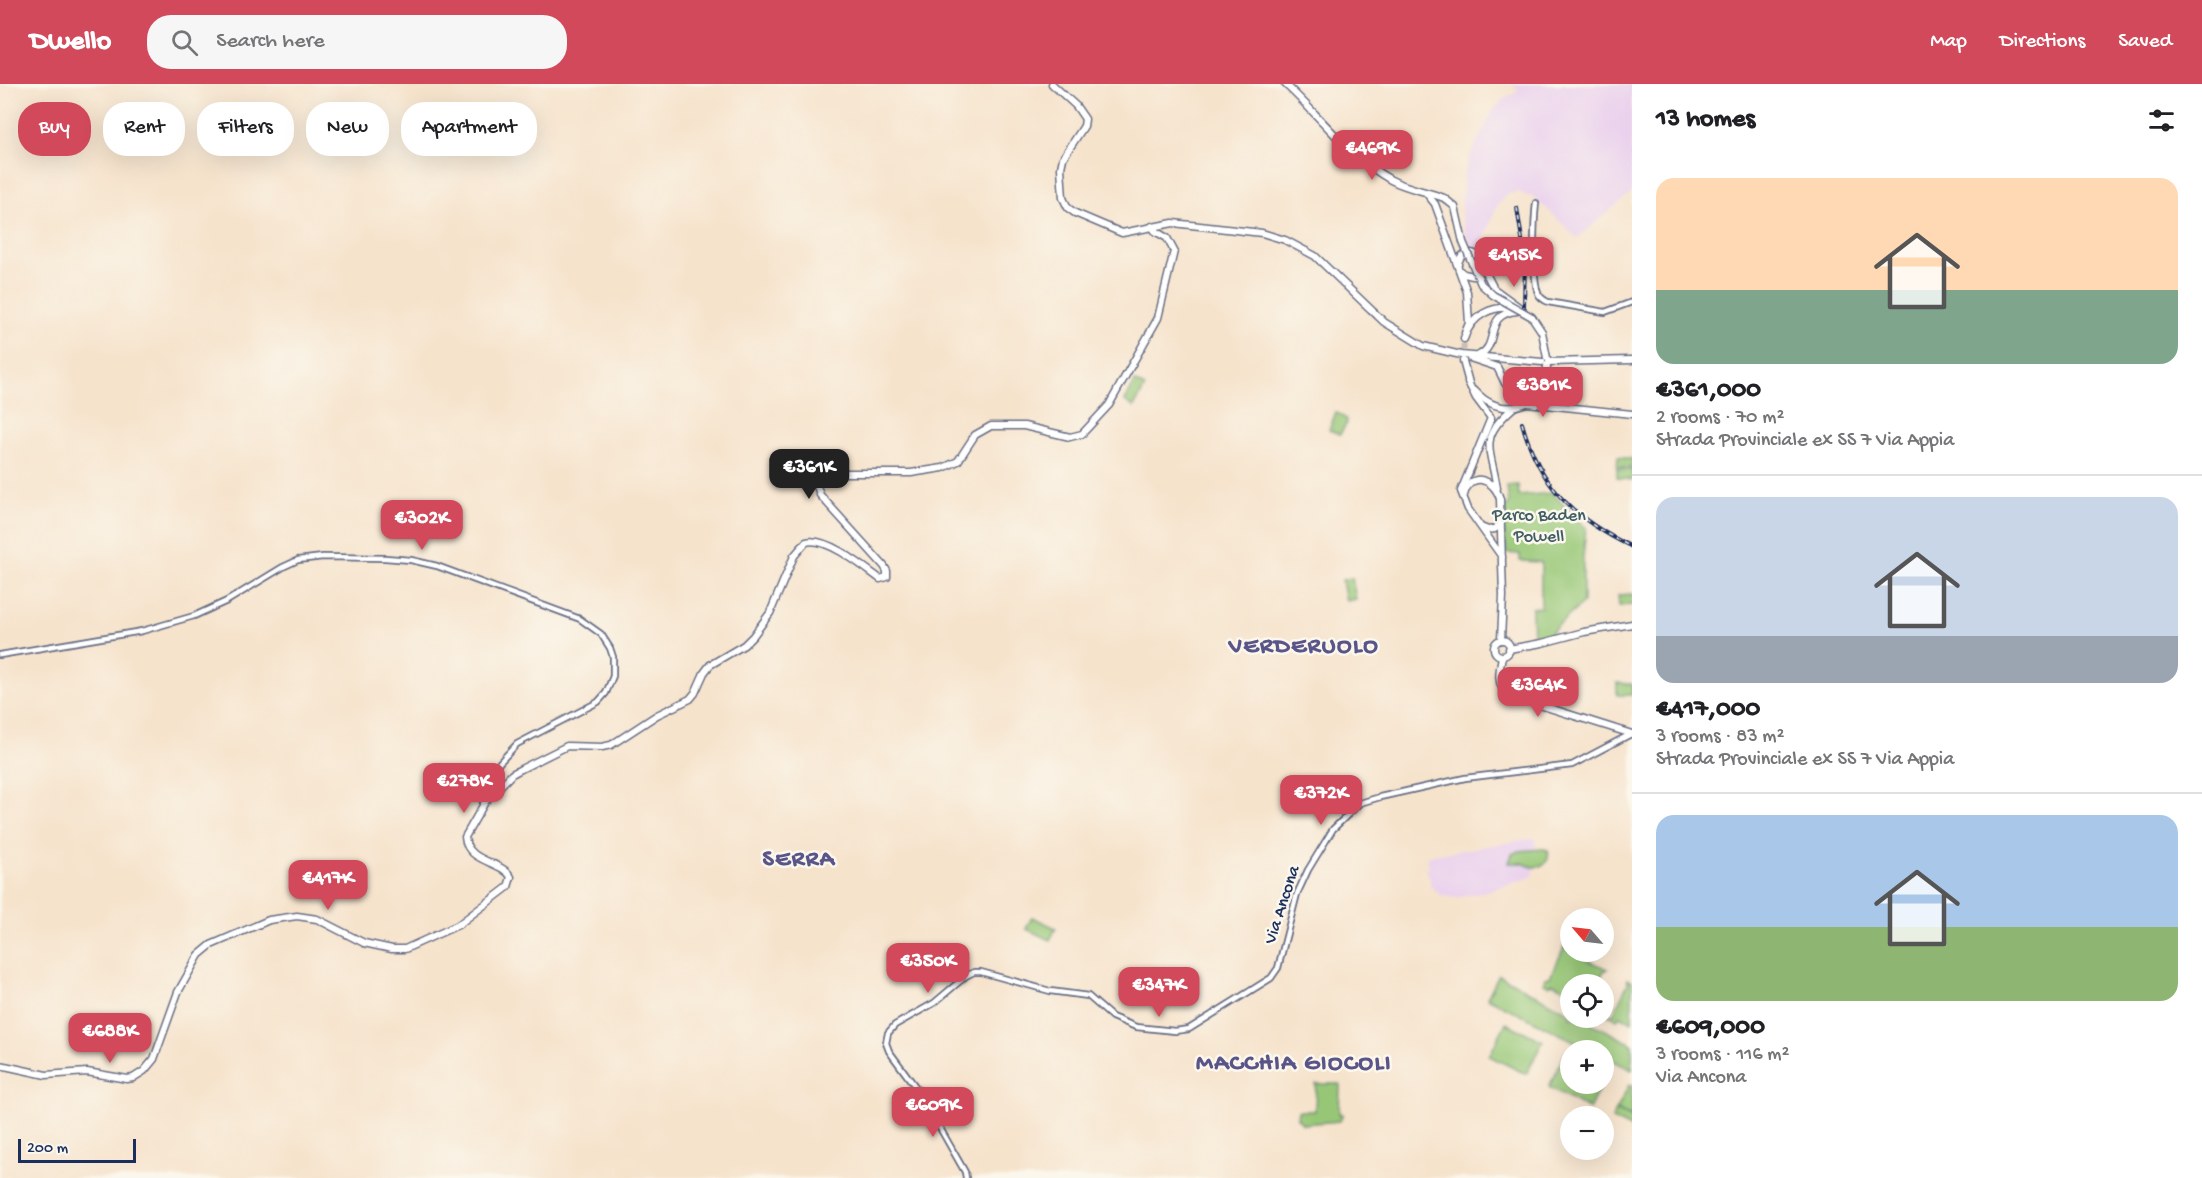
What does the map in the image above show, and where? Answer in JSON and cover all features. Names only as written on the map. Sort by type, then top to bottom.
[{"type":"main road","points":[[1052,84],[1076,106],[1085,119],[1084,126],[1063,158],[1061,168],[1061,184],[1068,208],[1075,213],[1122,233],[1173,224],[1262,233],[1285,240],[1315,256],[1384,322],[1403,335],[1431,349],[1497,367],[1512,391],[1524,395],[1537,393]]},
{"type":"main road","points":[[1285,84],[1354,153],[1391,179],[1427,194],[1444,198],[1455,207],[1463,242],[1481,284],[1493,295],[1523,310]]},
{"type":"main road","points":[[1427,194],[1435,204],[1459,266],[1469,303],[1469,323],[1465,336],[1473,321],[1489,310],[1503,308],[1523,310]]},
{"type":"main road","points":[[0,1065],[46,1075],[87,1072],[127,1079],[136,1077],[154,1059],[178,992],[203,950],[269,920],[286,916],[309,917],[364,944],[399,950],[411,947],[458,925],[501,893],[511,881],[509,873],[485,862],[472,851],[466,842],[467,833],[484,802],[512,774],[562,747],[611,745],[657,715],[690,699],[710,665],[744,645],[762,626],[775,603],[794,556],[806,542],[816,541],[838,551],[880,579],[887,577],[888,572],[884,566],[820,495],[817,486],[822,478],[842,473],[911,473],[943,468],[958,461],[975,435],[991,426],[1024,426],[1070,437],[1082,435],[1109,405],[1158,318],[1174,250],[1170,241],[1155,231],[1152,226]]},
{"type":"main road","points":[[1482,262],[1480,271],[1473,276],[1464,274],[1459,266],[1460,258],[1467,253],[1477,255],[1482,262],[1494,289],[1532,317],[1540,327],[1553,357],[1567,362]]},
{"type":"main road","points":[[1477,356],[1484,353],[1488,347],[1493,327],[1500,315],[1523,310]]},
{"type":"main road","points":[[1527,405],[1544,382],[1546,362],[1544,338]]},
{"type":"main road","points":[[1462,358],[1477,356],[1546,362],[1632,360]]},
{"type":"main road","points":[[1462,358],[1468,382],[1476,398],[1491,418],[1483,441],[1461,487],[1468,508],[1502,557]]},
{"type":"main road","points":[[1468,382],[1487,402],[1497,407],[1514,409]]},
{"type":"main road","points":[[1501,640],[1501,523],[1490,442],[1495,425],[1507,413],[1527,405],[1632,414]]},
{"type":"main road","points":[[1464,499],[1466,488],[1479,480],[1492,483],[1498,491]]},
{"type":"main road","points":[[1483,528],[1495,529],[1501,523]]},
{"type":"main road","points":[[1509,649],[1632,624]]},
{"type":"main road","points":[[1501,640],[1507,642],[1509,649],[1502,657],[1499,682],[1503,691],[1509,695],[1632,734]]},
{"type":"main road","points":[[1501,640],[1497,642],[1495,650],[1502,657]]},
{"type":"street","points":[[1536,203],[1535,274],[1538,294],[1542,299],[1605,312],[1632,302]]},
{"type":"street","points":[[0,655],[142,631],[194,616],[298,560],[323,557],[385,558],[437,566],[580,619],[601,634],[613,657],[613,676],[606,693],[598,702],[517,744],[500,762],[480,790],[480,798],[484,802]]},
{"type":"street","name":"Via Ancona","points":[[966,1178],[965,1172],[920,1093],[889,1051],[886,1043],[888,1033],[895,1025],[934,1003],[966,976],[974,972],[1057,992],[1088,996],[1112,1017],[1136,1027],[1175,1031],[1193,1027],[1271,978],[1278,968],[1298,894],[1308,870],[1333,829],[1360,804],[1380,797],[1466,778],[1572,765],[1632,734]]},
{"type":"shaded area","points":[[1512,84],[1632,84],[1632,192],[1577,238],[1545,207],[1536,203],[1537,199],[1519,192],[1507,194],[1497,206],[1481,246],[1473,253],[1469,253],[1461,215],[1464,175],[1470,156],[1494,109],[1505,98],[1519,91]]},
{"type":"shaded area","points":[[1535,838],[1536,849],[1546,849],[1549,853],[1545,865],[1535,867],[1532,877],[1456,898],[1442,896],[1430,886],[1426,869],[1429,868],[1427,856]]},
{"type":"green space","points":[[1135,382],[1145,387],[1134,407],[1125,401]]},
{"type":"green space","points":[[1336,412],[1346,419],[1347,423],[1340,434],[1329,430]]},
{"type":"green space","points":[[1618,457],[1632,459],[1632,468],[1617,467]]},
{"type":"green space","points":[[1617,469],[1632,470],[1632,480],[1617,478]]},
{"type":"green space","name":"Parco Baden Powell","points":[[1518,485],[1519,496],[1552,493],[1586,528],[1583,557],[1583,603],[1544,638],[1533,640],[1532,608],[1541,607],[1541,562],[1520,561],[1520,554],[1506,553],[1503,515],[1505,507],[1509,505],[1507,486]]},
{"type":"green space","points":[[1352,578],[1356,599],[1346,601],[1342,580]]},
{"type":"green space","points":[[1632,594],[1632,605],[1619,606],[1618,595]]},
{"type":"green space","points":[[1617,683],[1632,684],[1632,695],[1617,695]]},
{"type":"green space","points":[[1548,850],[1549,855],[1542,866],[1532,867],[1522,863],[1509,863],[1512,854],[1519,851]]},
{"type":"green space","points":[[1032,917],[1056,928],[1050,940],[1026,929]]},
{"type":"green space","points":[[1560,956],[1560,962],[1591,962],[1608,969],[1602,974],[1560,974],[1560,987],[1553,983],[1549,985],[1544,983],[1545,978],[1550,977]]},
{"type":"green space","points":[[1499,975],[1560,1008],[1560,1028],[1601,1028],[1632,1044],[1632,1070],[1614,1061],[1614,1040],[1572,1040],[1487,998]]},
{"type":"green space","points":[[1627,979],[1632,981],[1632,1022],[1620,1016],[1617,1019],[1614,1018],[1614,1012],[1628,983]]},
{"type":"green space","points":[[1506,1023],[1543,1041],[1526,1074],[1489,1056]]},
{"type":"green space","points":[[1560,1064],[1560,1093],[1549,1087]]},
{"type":"green space","points":[[1316,1084],[1340,1084],[1339,1114],[1343,1114],[1340,1121],[1303,1124],[1297,1118],[1298,1111],[1315,1111]]},
{"type":"green space","points":[[1629,1085],[1632,1086],[1632,1117],[1617,1109]]},
{"type":"green space","points":[[1562,1094],[1596,1094],[1590,1106],[1584,1106]]},
{"type":"green space","points":[[1616,1110],[1632,1118],[1632,1129],[1614,1120]]},
{"type":"tunnel","points":[[1463,359],[1464,339]]},
{"type":"railway","points":[[1517,208],[1525,258],[1524,307]]},
{"type":"railway","points":[[1522,423],[1539,465],[1549,483],[1562,498],[1593,525],[1632,547]]},
{"type":"district","name":"VERDERUOLO","points":[[1304,647]]},
{"type":"district","name":"SERRA","points":[[799,860]]},
{"type":"district","name":"MACCHIA GIOCOLI","points":[[1294,1064]]}]
